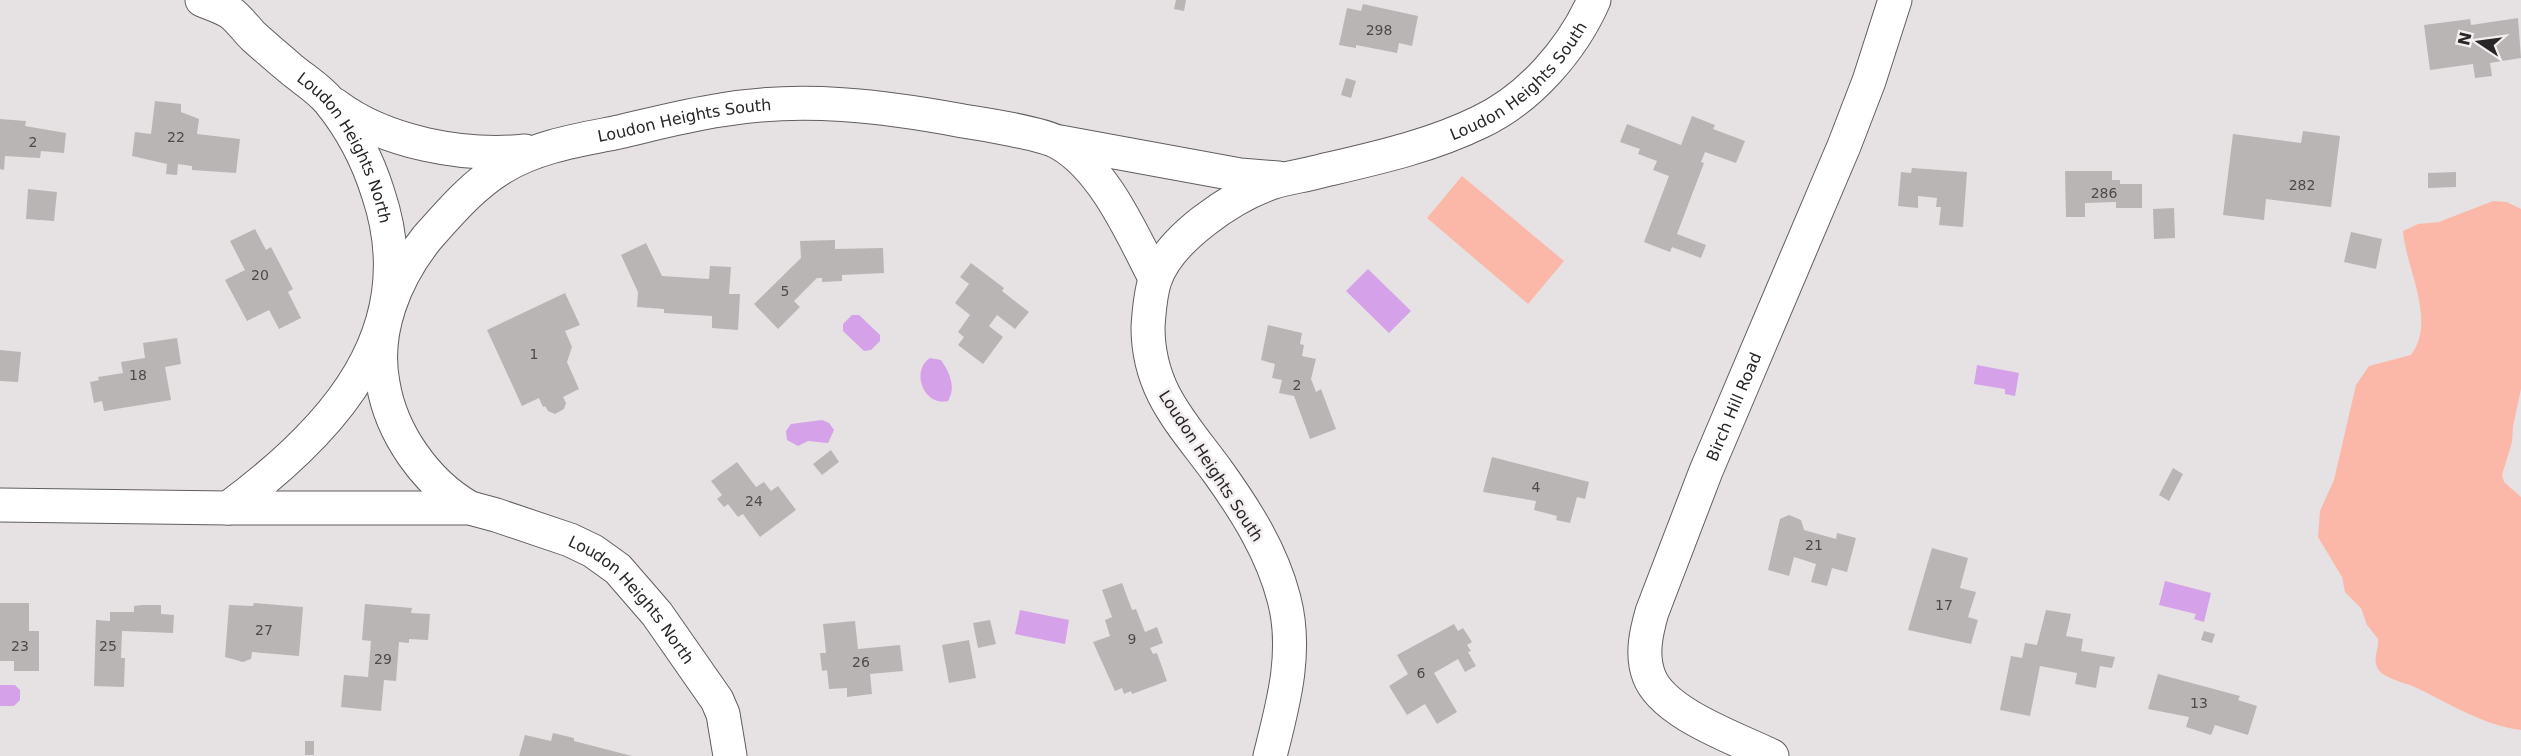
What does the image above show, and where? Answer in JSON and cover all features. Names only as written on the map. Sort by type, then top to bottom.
[{"type":"street","name":"Loudon Heights North","points":[[202,0],[226,7],[258,40],[329,100],[365,159],[384,210],[393,266],[381,343],[380,365],[391,412],[398,430],[426,471],[446,492],[470,508],[570,540],[593,551],[625,575],[657,614],[717,700],[723,714],[730,756]]},
{"type":"street","name":"Loudon Heights South","points":[[1270,756],[1285,696],[1289,669],[1290,639],[1285,601],[1273,564],[1244,510],[1177,418],[1156,380],[1148,331],[1155,278],[1178,245],[1211,216],[1253,191],[1286,179],[1378,157],[1448,136],[1483,121],[1521,96],[1550,67],[1575,34],[1594,0]]},
{"type":"street","name":"Birch Hill Road","points":[[1772,756],[1687,715],[1661,694],[1649,677],[1647,632],[1652,612],[1707,471],[1869,81],[1895,0]]},
{"type":"street","points":[[329,100],[366,124],[440,147],[482,154],[543,148]]},
{"type":"street","name":"Loudon Heights South","points":[[387,312],[411,260],[444,218],[493,174],[543,148],[721,110],[795,104],[855,105],[919,113],[1240,176],[1286,179]]},
{"type":"street","name":"Loudon Heights South","points":[[1057,141],[1079,159],[1096,178],[1121,214],[1155,278]]},
{"type":"street","name":"Loudon Heights North","points":[[228,508],[276,471],[330,416],[364,366],[387,312]]},
{"type":"street","name":"Loudon Heights North","points":[[0,505],[470,508]]},
{"type":"shaded area","points":[[1462,176],[1564,261],[1528,304],[1427,218]]},
{"type":"shaded area","points":[[2493,201],[2507,202],[2521,209],[2521,389],[2512,442],[2502,475],[2504,482],[2521,497],[2521,730],[2481,719],[2380,671],[2376,660],[2378,639],[2367,625],[2361,608],[2345,592],[2342,577],[2318,537],[2320,511],[2334,480],[2356,385],[2369,366],[2411,355],[2418,341],[2421,311],[2403,231],[2418,224],[2439,222]]},
{"type":"shaded area","points":[[1368,269],[1411,311],[1389,333],[1346,291]]},
{"type":"shaded area","points":[[852,315],[859,315],[880,335],[880,341],[871,350],[864,351],[843,331],[843,324]]},
{"type":"shaded area","points":[[930,358],[941,360],[947,370],[952,385],[948,401],[932,399],[922,387],[921,371]]},
{"type":"shaded area","points":[[1977,365],[2019,373],[2015,396],[2005,394],[2005,389],[1974,384]]},
{"type":"shaded area","points":[[822,420],[829,423],[834,430],[828,443],[808,441],[798,446],[787,440],[786,431],[791,424]]},
{"type":"shaded area","points":[[2165,581],[2211,593],[2204,622],[2194,619],[2196,614],[2159,605]]},
{"type":"shaded area","points":[[1020,610],[1069,620],[1065,644],[1015,634]]},
{"type":"shaded area","points":[[0,685],[15,685],[20,690],[20,700],[14,706],[0,706]]},
{"type":"building","points":[[1176,0],[1186,0],[1184,11],[1174,9]]},
{"type":"building","points":[[1363,4],[1418,16],[1412,46],[1399,43],[1397,53],[1356,45],[1356,48],[1339,45],[1347,8],[1361,11]]},
{"type":"building","points":[[2518,18],[2521,58],[2490,63],[2492,76],[2475,78],[2473,64],[2430,70],[2424,25],[2470,19],[2471,25]]},
{"type":"building","points":[[1346,78],[1356,81],[1351,98],[1341,95]]},
{"type":"building","points":[[155,101],[181,104],[181,112],[199,119],[197,134],[240,139],[236,173],[192,170],[192,166],[178,164],[177,175],[166,174],[167,164],[132,156],[135,132],[151,134]]},
{"type":"building","points":[[1692,116],[1715,125],[1713,129],[1745,141],[1736,163],[1705,152],[1701,162],[1704,163],[1677,234],[1706,245],[1701,258],[1672,247],[1670,252],[1644,242],[1669,176],[1653,170],[1657,161],[1638,154],[1640,149],[1620,142],[1627,124],[1681,145]]},
{"type":"building","points":[[0,119],[26,121],[25,126],[66,133],[64,153],[41,151],[40,158],[5,156],[4,170],[0,169]]},
{"type":"building","points":[[2303,131],[2340,136],[2331,207],[2266,199],[2264,220],[2223,215],[2233,134],[2301,143]]},
{"type":"building","points":[[1912,168],[1967,172],[1963,227],[1939,225],[1941,207],[1936,207],[1937,198],[1918,196],[1918,208],[1898,206],[1901,172],[1911,173]]},
{"type":"building","points":[[2065,171],[2112,171],[2112,180],[2120,180],[2120,184],[2142,184],[2142,208],[2116,208],[2116,202],[2085,203],[2085,217],[2066,217]]},
{"type":"building","points":[[2456,172],[2456,187],[2428,188],[2428,173]]},
{"type":"building","points":[[28,189],[57,192],[54,221],[26,219]]},
{"type":"building","points":[[2174,208],[2175,238],[2154,239],[2153,209]]},
{"type":"building","points":[[255,229],[266,250],[271,247],[293,289],[288,292],[301,318],[279,329],[269,310],[247,321],[225,280],[245,270],[230,241]]},
{"type":"building","points":[[2351,232],[2382,239],[2376,269],[2344,262]]},
{"type":"building","points":[[835,240],[835,249],[883,248],[884,273],[842,275],[842,281],[822,282],[822,278],[817,278],[794,301],[800,307],[778,329],[754,304],[801,258],[800,241]]},
{"type":"building","points":[[646,243],[662,276],[709,279],[710,266],[731,267],[729,294],[740,294],[738,330],[712,328],[712,316],[664,313],[664,309],[637,307],[638,292],[621,255]]},
{"type":"building","points":[[971,263],[1004,288],[1002,291],[1029,312],[1015,329],[997,315],[989,326],[1003,337],[983,364],[958,345],[964,337],[958,332],[970,315],[955,303],[969,284],[960,277]]},
{"type":"building","points":[[565,293],[580,325],[565,331],[572,347],[567,362],[579,389],[563,397],[566,403],[564,409],[555,414],[548,411],[545,406],[543,407],[539,398],[522,406],[487,330]]},
{"type":"building","points":[[1268,325],[1302,333],[1300,344],[1304,345],[1302,356],[1316,359],[1311,379],[1316,392],[1321,389],[1336,429],[1310,439],[1294,396],[1279,393],[1282,380],[1272,378],[1275,364],[1261,360]]},
{"type":"building","points":[[177,338],[181,364],[165,367],[171,400],[104,411],[102,401],[94,403],[90,382],[99,380],[98,377],[123,373],[121,362],[145,358],[143,343]]},
{"type":"building","points":[[0,350],[21,352],[18,382],[0,381]]},
{"type":"building","points":[[831,450],[839,462],[822,475],[813,464]]},
{"type":"building","points":[[1492,457],[1589,482],[1585,499],[1577,497],[1570,523],[1556,520],[1557,516],[1534,510],[1536,501],[1483,492]]},
{"type":"building","points":[[737,462],[756,487],[764,482],[771,491],[778,486],[796,510],[760,537],[743,514],[738,517],[728,504],[724,507],[717,499],[722,495],[711,481]]},
{"type":"building","points":[[2173,468],[2183,474],[2169,501],[2159,495]]},
{"type":"building","points":[[1789,515],[1801,520],[1804,530],[1836,539],[1837,533],[1856,538],[1847,572],[1832,568],[1827,586],[1811,582],[1816,564],[1794,557],[1789,576],[1768,570],[1780,519]]},
{"type":"building","points":[[1932,548],[1968,558],[1960,588],[1976,592],[1968,617],[1978,620],[1971,644],[1908,630]]},
{"type":"building","points":[[1122,583],[1132,610],[1136,609],[1145,632],[1157,627],[1163,643],[1150,648],[1153,654],[1157,653],[1167,681],[1132,694],[1131,691],[1124,694],[1122,688],[1115,691],[1093,642],[1110,636],[1105,620],[1112,617],[1102,590]]},
{"type":"building","points":[[0,603],[29,603],[29,631],[39,631],[39,671],[14,671],[14,661],[0,661]]},
{"type":"building","points":[[254,603],[303,607],[299,656],[252,652],[251,659],[243,662],[225,657],[229,605],[253,606]]},
{"type":"building","points":[[365,604],[412,608],[411,613],[430,614],[428,640],[409,639],[409,643],[399,642],[396,681],[384,680],[381,711],[341,707],[344,675],[368,677],[371,641],[362,640]]},
{"type":"building","points":[[161,605],[161,614],[174,615],[173,633],[122,631],[121,658],[125,658],[124,687],[94,686],[96,620],[110,621],[110,612],[134,612],[134,606]]},
{"type":"building","points":[[2046,610],[2071,614],[2066,636],[2083,639],[2081,651],[2115,657],[2112,668],[2100,666],[2096,688],[2075,684],[2077,673],[2040,666],[2030,716],[2000,710],[2011,656],[2022,658],[2025,643],[2037,645]]},
{"type":"building","points":[[990,620],[996,644],[978,648],[973,623]]},
{"type":"building","points":[[855,621],[858,649],[900,645],[903,671],[870,674],[872,694],[847,697],[847,688],[829,689],[827,670],[822,671],[820,653],[826,653],[823,624]]},
{"type":"building","points":[[1454,624],[1458,631],[1463,628],[1472,642],[1467,645],[1471,651],[1468,652],[1476,666],[1465,672],[1458,659],[1434,673],[1457,712],[1437,724],[1425,704],[1407,715],[1389,686],[1408,674],[1397,655]]},
{"type":"building","points":[[2204,631],[2215,634],[2212,643],[2201,640]]},
{"type":"building","points":[[969,640],[976,678],[949,683],[942,645]]},
{"type":"building","points":[[2158,674],[2240,696],[2238,700],[2257,706],[2248,735],[2215,725],[2211,735],[2186,727],[2189,717],[2148,709]]},
{"type":"building","points":[[553,733],[574,738],[574,741],[632,756],[519,756],[525,735],[551,741]]},
{"type":"building","points":[[305,741],[314,741],[314,755],[305,755]]}]
